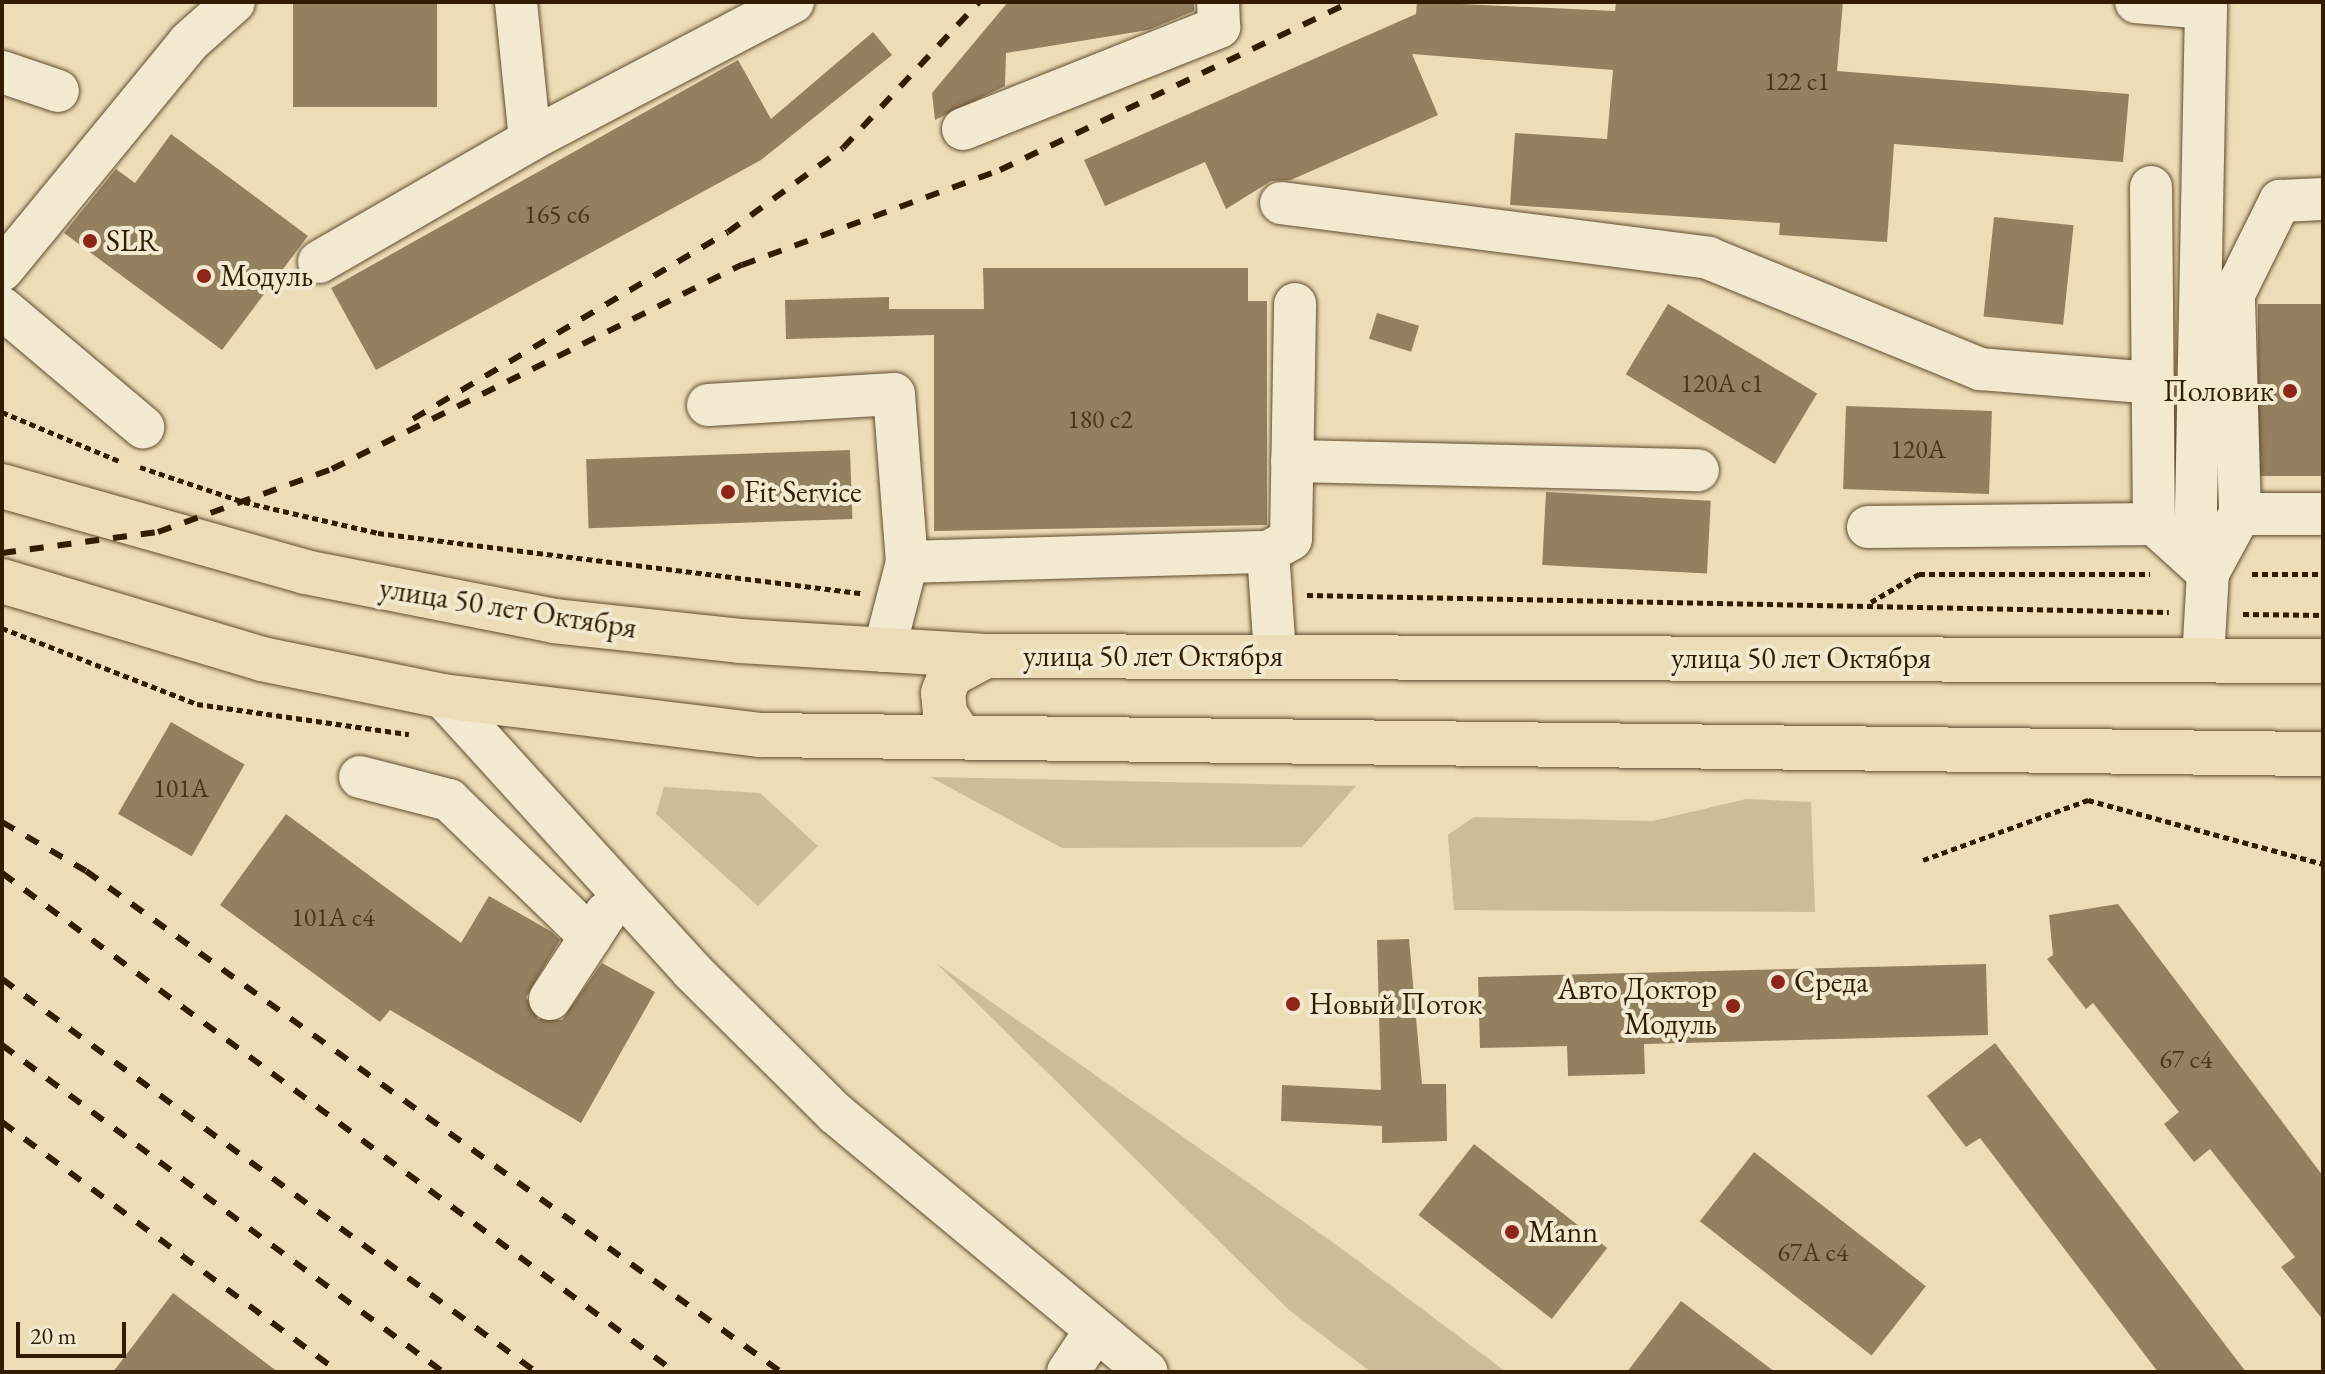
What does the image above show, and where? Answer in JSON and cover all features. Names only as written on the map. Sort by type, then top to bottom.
[{"type":"main road","name":"улица 50 лет Октября","points":[[2,486],[305,572],[554,621],[884,651],[986,656],[2323,661]]},
{"type":"main road","points":[[2,581],[262,659],[442,696],[760,735],[2323,754]]},
{"type":"main road","points":[[960,736],[943,693],[950,675],[986,656]]},
{"type":"lane","points":[[2,270],[189,42],[234,2]]},
{"type":"lane","points":[[516,2],[530,140]]},
{"type":"lane","points":[[319,262],[530,140],[793,2]]},
{"type":"lane","points":[[963,129],[1219,27],[1218,2]]},
{"type":"lane","points":[[2136,2],[2206,8],[2196,511],[2207,593],[2203,659]]},
{"type":"lane","points":[[2,72],[58,91]]},
{"type":"lane","points":[[2151,187],[2154,524],[2207,593]]},
{"type":"lane","points":[[2207,593],[2240,514],[2234,294],[2280,201],[2323,199]]},
{"type":"lane","points":[[1281,203],[1708,258],[1980,369],[2153,383]]},
{"type":"lane","points":[[907,562],[1268,552],[1291,539],[1295,304]]},
{"type":"lane","points":[[2,308],[143,427]]},
{"type":"lane","points":[[708,405],[894,394],[907,562],[884,651]]},
{"type":"lane","points":[[1292,461],[1698,470]]},
{"type":"lane","points":[[2240,514],[2323,514]]},
{"type":"lane","points":[[1868,527],[2154,524]]},
{"type":"lane","points":[[1268,552],[1275,656]]},
{"type":"lane","points":[[442,696],[622,889],[692,971],[835,1113],[1094,1333],[1147,1372]]},
{"type":"lane","points":[[360,777],[449,800],[591,937]]},
{"type":"lane","points":[[550,999],[622,889]]},
{"type":"lane","points":[[1068,1372],[1094,1333]]},
{"type":"path","points":[[2,412],[163,475]]},
{"type":"path","points":[[2323,574],[2207,593],[1870,602],[1919,574],[2207,593],[2323,615]]},
{"type":"path","points":[[1923,860],[2088,800],[2323,864]]},
{"type":"shaded area","points":[[930,777],[1356,786],[1302,847],[1062,848]]},
{"type":"shaded area","points":[[664,787],[760,793],[818,846],[758,906],[656,814]]},
{"type":"shaded area","points":[[1746,799],[1811,802],[1815,912],[1454,910],[1448,835],[1474,817],[1653,821]]},
{"type":"shaded area","points":[[936,963],[1338,1246],[1506,1372],[1371,1372],[1289,1310]]},
{"type":"building","points":[[293,2],[437,2],[437,107],[293,107]]},
{"type":"building","points":[[1008,2],[1194,2],[1194,11],[1148,30],[1006,53],[1005,86],[935,120],[932,93]]},
{"type":"building","points":[[1417,2],[1615,11],[1616,2],[1843,2],[1837,71],[2129,94],[2123,162],[1894,144],[1887,242],[1779,235],[1780,223],[1510,205],[1515,133],[1607,139],[1613,70],[1412,54],[1438,115],[1291,180],[1271,181],[1226,209],[1205,162],[1105,206],[1084,160],[1416,14]]},
{"type":"building","points":[[873,32],[892,55],[761,160],[376,370],[331,288],[738,60],[771,119]]},
{"type":"building","points":[[171,134],[308,236],[222,350],[64,233],[116,169],[135,183]]},
{"type":"building","points":[[1994,217],[2074,225],[2063,325],[1984,316]]},
{"type":"building","points":[[983,268],[1248,268],[1248,301],[1267,301],[1267,525],[934,531],[934,335],[786,339],[785,300],[889,297],[889,309],[984,309]]},
{"type":"building","points":[[1668,304],[1817,394],[1775,464],[1626,374]]},
{"type":"building","name":"Половик","points":[[2258,304],[2323,304],[2323,476],[2258,476]]},
{"type":"building","points":[[1377,313],[1419,326],[1411,352],[1369,339]]},
{"type":"building","points":[[1846,406],[1992,411],[1989,494],[1843,489]]},
{"type":"building","points":[[850,450],[852,519],[589,528],[586,459]]},
{"type":"building","points":[[1546,492],[1711,501],[1707,574],[1542,565]]},
{"type":"building","points":[[171,722],[245,764],[192,856],[118,814]]},
{"type":"building","points":[[286,814],[461,943],[489,896],[552,932],[560,940],[526,997],[538,1019],[562,1020],[602,963],[655,992],[581,1123],[390,1010],[380,1022],[220,905]]},
{"type":"building","points":[[2118,904],[2323,1176],[2323,1320],[2281,1267],[2295,1257],[2210,1149],[2194,1162],[2164,1124],[2179,1112],[2093,1003],[2086,1009],[2047,959],[2053,955],[2049,915]]},
{"type":"building","points":[[1409,939],[1422,1084],[1446,1084],[1447,1141],[1382,1143],[1382,1126],[1281,1121],[1282,1085],[1381,1090],[1377,940]]},
{"type":"building","name":"Авто Доктор Модуль","points":[[1986,964],[1988,1035],[1644,1044],[1645,1074],[1568,1076],[1567,1046],[1480,1048],[1478,977]]},
{"type":"building","points":[[1995,1043],[2246,1372],[2158,1372],[1980,1138],[1966,1147],[1927,1096]]},
{"type":"building","name":"Mann","points":[[1474,1144],[1607,1248],[1552,1319],[1419,1215]]},
{"type":"building","points":[[1754,1152],[1926,1286],[1872,1356],[1700,1221]]},
{"type":"building","points":[[173,1293],[278,1372],[113,1372]]},
{"type":"building","points":[[1681,1301],[1775,1372],[1627,1372]]},
{"type":"railway","points":[[413,419],[728,232],[843,148],[979,2]]},
{"type":"railway","points":[[2,553],[158,532],[332,469],[742,265],[1000,170],[1351,2]]},
{"type":"railway","points":[[2,822],[86,871],[781,1372]]},
{"type":"railway","points":[[2,873],[675,1372]]},
{"type":"railway","points":[[2,979],[536,1372]]},
{"type":"railway","points":[[2,1045],[443,1372]]},
{"type":"railway","points":[[2,1122],[339,1372]]},
{"type":"place","name":"SLR","points":[[90,241]]},
{"type":"place","name":"Модуль","points":[[204,276]]},
{"type":"place","name":"Половик","points":[[2290,391]]},
{"type":"place","name":"Fit Service","points":[[728,492]]},
{"type":"place","name":"Среда","points":[[1778,982]]},
{"type":"place","name":"Новый Поток","points":[[1293,1004]]},
{"type":"place","name":"Авто Доктор Модуль","points":[[1733,1006]]},
{"type":"place","name":"Mann","points":[[1512,1232]]}]
